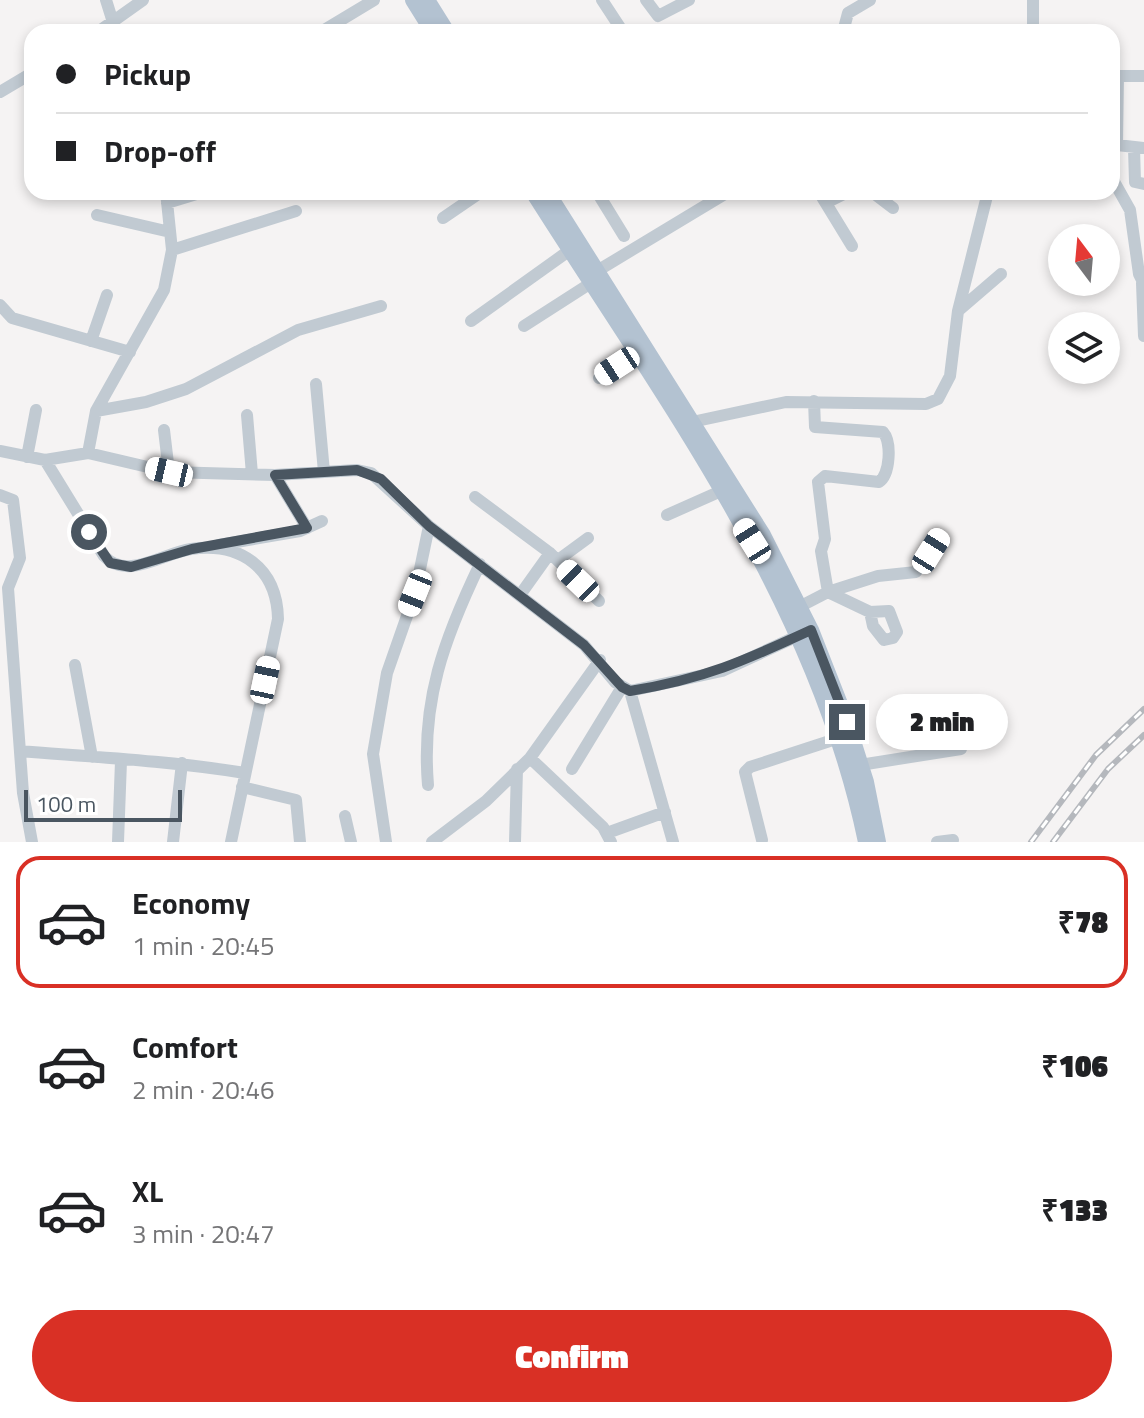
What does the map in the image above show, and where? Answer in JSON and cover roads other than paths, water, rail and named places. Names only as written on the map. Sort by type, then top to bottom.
[{"type":"main road","points":[[413,0],[428,24]]},
{"type":"main road","points":[[427,0],[442,24]]},
{"type":"main road","points":[[538,200],[692,422],[763,535],[799,607],[854,785],[865,842]]},
{"type":"main road","points":[[551,200],[635,354],[806,632],[860,765],[878,842]]},
{"type":"street","points":[[106,0],[113,24]]},
{"type":"street","points":[[118,24],[143,0]]},
{"type":"street","points":[[334,24],[374,0]]},
{"type":"street","points":[[602,0],[618,24]]},
{"type":"street","points":[[646,0],[658,16],[689,0]]},
{"type":"street","points":[[845,24],[848,13],[870,0]]},
{"type":"street","points":[[1033,0],[1033,24]]},
{"type":"street","points":[[1120,76],[1144,76]]},
{"type":"street","points":[[0,92],[24,78]]},
{"type":"street","points":[[1139,148],[1135,182],[1144,184]]},
{"type":"street","points":[[1120,192],[1130,210],[1143,283],[1144,336]]},
{"type":"street","points":[[88,453],[96,411],[164,290],[172,250],[167,200]]},
{"type":"street","points":[[443,218],[469,200]]},
{"type":"street","points":[[602,200],[624,236]]},
{"type":"street","points":[[524,326],[594,277],[715,200]]},
{"type":"street","points":[[824,200],[852,246]]},
{"type":"street","points":[[882,200],[893,208]]},
{"type":"street","points":[[692,422],[786,402],[926,404],[938,399],[950,376],[958,311],[986,200]]},
{"type":"street","points":[[172,250],[296,211]]},
{"type":"street","points":[[97,215],[170,232]]},
{"type":"street","points":[[471,321],[570,250]]},
{"type":"street","points":[[958,311],[1001,274]]},
{"type":"street","points":[[91,341],[107,295]]},
{"type":"street","points":[[0,305],[12,318],[130,352]]},
{"type":"street","points":[[96,411],[146,402],[186,389],[298,330],[381,306]]},
{"type":"street","points":[[599,378],[635,354]]},
{"type":"street","points":[[316,384],[324,472]]},
{"type":"street","points":[[814,401],[815,427],[883,432],[888,442],[886,474],[879,482],[825,476],[818,482],[825,539],[821,551],[828,592]]},
{"type":"street","points":[[27,457],[36,410]]},
{"type":"street","points":[[247,415],[252,474]]},
{"type":"street","points":[[164,430],[169,472]]},
{"type":"street","points":[[0,451],[45,460],[88,453],[169,472],[275,475],[371,473],[429,526],[600,660],[626,689],[673,842]]},
{"type":"street","points":[[45,460],[104,556],[116,566],[131,567],[192,549],[307,528],[322,521]]},
{"type":"street","points":[[275,475],[307,528]]},
{"type":"street","points":[[667,515],[721,491]]},
{"type":"street","points":[[0,495],[15,504],[14,531],[20,552],[8,588],[20,751],[32,842]]},
{"type":"street","points":[[475,497],[554,556],[599,601]]},
{"type":"street","points":[[386,842],[373,754],[387,673],[415,593],[429,526]]},
{"type":"street","points":[[799,607],[828,592],[878,576],[916,572],[940,536]]},
{"type":"street","points":[[520,595],[554,556],[588,538]]},
{"type":"street","points":[[192,549],[239,552],[251,558],[267,574],[278,600],[278,619],[231,842]]},
{"type":"street","points":[[428,785],[424,742],[437,669],[453,621],[480,564]]},
{"type":"street","points":[[828,592],[870,612]]},
{"type":"street","points":[[572,769],[626,689],[722,671],[806,632]]},
{"type":"street","points":[[432,842],[486,801],[530,758],[600,660]]},
{"type":"street","points":[[75,665],[92,757]]},
{"type":"street","points":[[762,840],[745,772],[750,767],[839,738]]},
{"type":"street","points":[[860,765],[961,749]]},
{"type":"street","points":[[20,751],[121,761],[182,763],[245,773]]},
{"type":"street","points":[[530,758],[609,838],[665,812]]},
{"type":"street","points":[[118,842],[121,761]]},
{"type":"street","points":[[173,842],[182,763]]},
{"type":"street","points":[[515,842],[517,769]]},
{"type":"street","points":[[242,787],[296,800],[300,842]]},
{"type":"street","points":[[345,816],[351,842]]},
{"type":"street","points":[[937,842],[953,840]]},
{"type":"railway","points":[[1031,842],[1096,755],[1144,709]]},
{"type":"railway","points":[[1053,842],[1108,769],[1144,735]]}]
